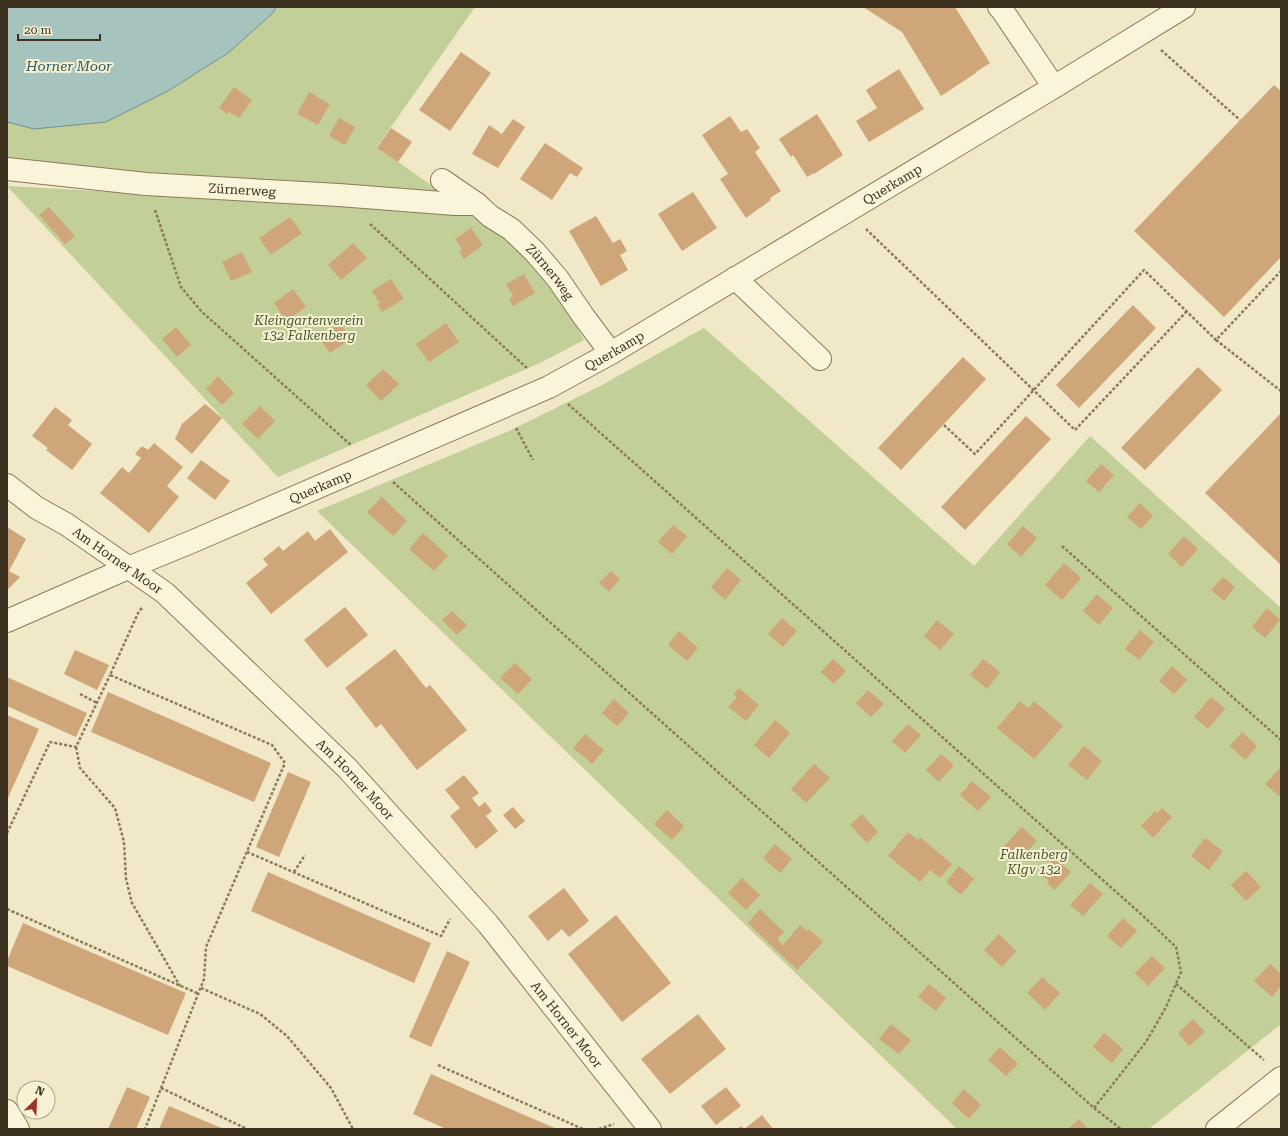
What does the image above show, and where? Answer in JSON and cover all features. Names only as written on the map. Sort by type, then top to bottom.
[{"type":"street","points":[[999,7],[1054,87]]},
{"type":"street","name":"Querkamp","points":[[7,621],[549,387],[611,352],[847,211],[1184,7]]},
{"type":"street","name":"Zürnerweg","points":[[7,169],[146,184],[339,195],[455,204],[477,204]]},
{"type":"street","name":"Zürnerweg","points":[[442,180],[477,204],[490,216],[511,229],[536,252],[558,279],[584,317],[611,352]]},
{"type":"street","points":[[735,278],[820,359]]},
{"type":"street","name":"Am Horner Moor","points":[[7,485],[37,508],[66,524],[165,593],[347,768],[497,936],[650,1129]]},
{"type":"street","points":[[1217,1129],[1281,1078]]},
{"type":"street","points":[[7,1111],[18,1129]]},
{"type":"path","points":[[1142,32],[1240,120]]},
{"type":"path","points":[[146,184],[181,287],[201,311],[1094,1108],[1121,1129]]},
{"type":"path","points":[[847,211],[1075,430],[1187,311]]},
{"type":"path","points":[[368,222],[521,363],[1176,947],[1181,972],[1166,1007],[1146,1042],[1094,1108]]},
{"type":"path","points":[[944,425],[975,454],[1144,270],[1216,340],[1281,391]]},
{"type":"path","points":[[1216,340],[1281,271]]},
{"type":"path","points":[[504,406],[533,460]]},
{"type":"path","points":[[1062,546],[1281,740]]},
{"type":"path","points":[[165,593],[139,611],[76,747],[80,768],[115,808],[124,842],[126,879],[132,903],[180,986]]},
{"type":"path","points":[[110,675],[272,745],[285,763],[206,947],[204,979],[199,994],[145,1129]]},
{"type":"path","points":[[80,694],[97,703]]},
{"type":"path","points":[[7,833],[50,742],[76,747]]},
{"type":"path","points":[[247,852],[441,936],[461,895]]},
{"type":"path","points":[[294,872],[305,855]]},
{"type":"path","points":[[7,909],[199,994]]},
{"type":"path","points":[[1176,984],[1266,1062]]},
{"type":"path","points":[[201,988],[260,1014],[287,1036],[331,1088],[353,1129]]},
{"type":"path","points":[[438,1065],[583,1129]]},
{"type":"path","points":[[161,1088],[247,1129]]},
{"type":"green space","points":[[276,7],[475,7],[377,147],[445,195],[7,164],[7,122],[34,129],[106,122],[168,91],[228,53],[273,13]]},
{"type":"green space","name":"Kleingartenverein 132 Falkenberg","points":[[7,186],[463,211],[502,236],[530,261],[541,273],[568,312],[584,340],[540,363],[278,477]]},
{"type":"green space","name":"Falkenberg Klgv 132","points":[[704,328],[974,566],[1090,436],[1281,608],[1281,1024],[1149,1129],[957,1129],[317,511],[509,431],[600,386]]},
{"type":"water","name":"Horner Moor","points":[[7,7],[276,7],[273,13],[228,53],[168,91],[106,122],[34,129],[7,122]]},
{"type":"building","points":[[863,7],[955,7],[990,63],[941,96],[902,32]]},
{"type":"building","points":[[461,52],[491,73],[450,131],[419,110]]},
{"type":"building","points":[[899,69],[924,109],[869,142],[856,121],[877,108],[866,90]]},
{"type":"building","points":[[1274,85],[1281,91],[1281,257],[1224,317],[1134,231]]},
{"type":"building","points":[[234,87],[252,100],[239,118],[229,112],[227,114],[219,108]]},
{"type":"building","points":[[309,92],[330,104],[318,125],[297,114]]},
{"type":"building","points":[[817,114],[843,155],[807,177],[793,155],[791,157],[779,139]]},
{"type":"building","points":[[730,116],[741,132],[747,129],[760,148],[755,152],[781,191],[746,218],[720,179],[728,174],[702,135]]},
{"type":"building","points":[[339,118],[355,127],[345,145],[329,136]]},
{"type":"building","points":[[513,119],[525,127],[498,168],[472,154],[489,125],[502,134]]},
{"type":"building","points":[[391,128],[412,142],[398,162],[377,148]]},
{"type":"building","points":[[545,143],[583,168],[577,177],[570,173],[552,200],[520,179]]},
{"type":"building","points":[[693,192],[717,228],[682,251],[658,214]]},
{"type":"building","points":[[49,207],[75,236],[65,244],[39,215]]},
{"type":"building","points":[[596,216],[613,243],[620,239],[627,251],[620,255],[628,270],[601,286],[569,231]]},
{"type":"building","points":[[290,217],[302,233],[271,255],[259,238]]},
{"type":"building","points":[[471,228],[483,245],[464,259],[459,252],[462,249],[455,239]]},
{"type":"building","points":[[353,243],[367,258],[341,280],[328,265]]},
{"type":"building","points":[[242,252],[252,272],[231,281],[222,262]]},
{"type":"building","points":[[524,274],[535,293],[513,306],[509,298],[513,296],[506,284]]},
{"type":"building","points":[[391,279],[404,299],[382,312],[377,304],[380,303],[372,291]]},
{"type":"building","points":[[293,289],[306,307],[286,321],[274,303]]},
{"type":"building","points":[[1133,305],[1156,328],[1079,408],[1056,385]]},
{"type":"building","points":[[340,323],[351,339],[330,353],[319,338]]},
{"type":"building","points":[[446,323],[459,342],[429,362],[416,344]]},
{"type":"building","points":[[176,327],[191,345],[177,357],[162,339]]},
{"type":"building","points":[[963,357],[986,379],[901,470],[878,448]]},
{"type":"building","points":[[1198,367],[1222,390],[1145,470],[1121,448]]},
{"type":"building","points":[[383,369],[399,384],[381,401],[366,385]]},
{"type":"building","points":[[218,376],[234,393],[222,405],[206,389]]},
{"type":"building","points":[[205,404],[222,418],[192,454],[175,439],[182,424]]},
{"type":"building","points":[[260,406],[275,421],[258,439],[242,424]]},
{"type":"building","points":[[55,407],[72,420],[68,425],[92,444],[72,470],[46,450],[48,448],[32,436]]},
{"type":"building","points":[[1281,413],[1281,565],[1205,493]]},
{"type":"building","points":[[1026,416],[1051,439],[965,530],[941,507]]},
{"type":"building","points":[[154,443],[183,467],[167,486],[179,497],[149,533],[100,493],[122,467],[129,473],[141,458],[135,454],[142,446],[148,450]]},
{"type":"building","points":[[201,460],[230,481],[215,500],[187,478]]},
{"type":"building","points":[[1101,464],[1114,475],[1099,492],[1086,481]]},
{"type":"building","points":[[382,497],[407,521],[393,536],[367,512]]},
{"type":"building","points":[[1140,503],[1153,516],[1141,529],[1127,517]]},
{"type":"building","points":[[673,525],[687,536],[672,554],[658,542]]},
{"type":"building","points":[[1023,526],[1037,538],[1021,557],[1007,544]]},
{"type":"building","points":[[7,527],[26,539],[9,571],[20,577],[7,590]]},
{"type":"building","points":[[330,529],[348,552],[271,614],[246,583],[268,565],[263,559],[279,546],[283,551],[308,531],[315,541]]},
{"type":"building","points":[[423,533],[448,556],[434,571],[409,549]]},
{"type":"building","points":[[1184,536],[1198,549],[1182,567],[1168,554]]},
{"type":"building","points":[[1064,563],[1081,578],[1062,600],[1045,585]]},
{"type":"building","points":[[727,568],[741,580],[725,600],[711,587]]},
{"type":"building","points":[[611,571],[620,579],[609,592],[599,583]]},
{"type":"building","points":[[1223,577],[1235,587],[1224,601],[1211,590]]},
{"type":"building","points":[[1097,594],[1113,608],[1099,625],[1083,611]]},
{"type":"building","points":[[345,607],[368,635],[327,668],[304,640]]},
{"type":"building","points":[[1267,608],[1280,620],[1265,638],[1252,627]]},
{"type":"building","points":[[452,611],[467,625],[457,635],[442,620]]},
{"type":"building","points":[[782,618],[797,631],[783,647],[768,634]]},
{"type":"building","points":[[937,620],[954,634],[940,650],[924,636]]},
{"type":"building","points":[[1140,630],[1154,642],[1139,660],[1125,649]]},
{"type":"building","points":[[679,631],[698,648],[687,661],[668,645]]},
{"type":"building","points":[[395,649],[426,688],[430,685],[467,730],[417,770],[381,724],[376,728],[345,688]]},
{"type":"building","points":[[75,650],[109,665],[97,690],[64,674]]},
{"type":"building","points":[[833,659],[846,671],[834,684],[821,672]]},
{"type":"building","points":[[983,659],[1000,672],[987,689],[970,675]]},
{"type":"building","points":[[515,663],[532,679],[518,694],[500,678]]},
{"type":"building","points":[[1172,666],[1187,680],[1174,694],[1159,681]]},
{"type":"building","points":[[7,677],[87,713],[76,737],[7,706]]},
{"type":"building","points":[[739,688],[759,705],[746,721],[728,707],[737,697],[734,694]]},
{"type":"building","points":[[868,690],[884,704],[871,717],[856,703]]},
{"type":"building","points":[[108,692],[271,763],[254,802],[91,732]]},
{"type":"building","points":[[1211,697],[1225,709],[1208,729],[1194,717]]},
{"type":"building","points":[[614,699],[629,713],[617,726],[602,713]]},
{"type":"building","points":[[1020,701],[1028,708],[1034,701],[1063,726],[1034,759],[997,728]]},
{"type":"building","points":[[7,715],[39,729],[7,800]]},
{"type":"building","points":[[775,720],[790,733],[769,758],[754,745]]},
{"type":"building","points":[[908,724],[921,735],[905,753],[892,741]]},
{"type":"building","points":[[1242,732],[1257,746],[1245,760],[1230,746]]},
{"type":"building","points":[[585,734],[604,750],[592,764],[573,748]]},
{"type":"building","points":[[1084,746],[1102,761],[1087,780],[1068,765]]},
{"type":"building","points":[[941,754],[954,765],[939,782],[926,770]]},
{"type":"building","points":[[814,764],[830,778],[806,803],[791,789]]},
{"type":"building","points":[[1281,767],[1281,793],[1279,796],[1265,784]]},
{"type":"building","points":[[288,772],[311,782],[279,857],[256,847]]},
{"type":"building","points":[[464,775],[479,793],[472,798],[479,807],[485,802],[492,811],[486,816],[498,831],[476,849],[450,816],[460,808],[445,790]]},
{"type":"building","points":[[972,781],[991,797],[978,811],[960,795]]},
{"type":"building","points":[[513,807],[525,821],[515,829],[503,815]]},
{"type":"building","points":[[1162,808],[1172,817],[1153,838],[1141,826],[1155,811],[1157,813]]},
{"type":"building","points":[[667,810],[684,826],[672,840],[654,824]]},
{"type":"building","points":[[862,814],[878,832],[867,843],[850,825]]},
{"type":"building","points":[[1022,827],[1037,841],[1019,860],[1004,846]]},
{"type":"building","points":[[908,832],[918,840],[920,837],[952,864],[940,878],[930,870],[920,882],[888,856]]},
{"type":"building","points":[[1205,838],[1223,851],[1209,870],[1191,856]]},
{"type":"building","points":[[775,844],[792,859],[780,873],[763,858]]},
{"type":"building","points":[[1054,857],[1071,872],[1055,890],[1047,883],[1049,881],[1040,874]]},
{"type":"building","points":[[959,866],[974,879],[961,895],[946,882]]},
{"type":"building","points":[[1246,871],[1261,887],[1246,901],[1231,885]]},
{"type":"building","points":[[268,872],[431,943],[414,983],[251,911]]},
{"type":"building","points":[[742,878],[760,895],[746,910],[728,893]]},
{"type":"building","points":[[1090,883],[1103,894],[1083,916],[1070,905]]},
{"type":"building","points":[[564,888],[589,921],[569,937],[562,929],[548,941],[528,916]]},
{"type":"building","points":[[760,909],[784,932],[777,939],[783,945],[800,925],[807,931],[809,929],[823,942],[797,970],[748,923]]},
{"type":"building","points":[[616,915],[671,983],[622,1022],[568,954]]},
{"type":"building","points":[[1123,918],[1137,931],[1121,948],[1107,936]]},
{"type":"building","points":[[23,923],[186,993],[168,1035],[7,966],[7,961]]},
{"type":"building","points":[[999,934],[1016,951],[1002,967],[984,950]]},
{"type":"building","points":[[447,951],[470,962],[431,1047],[409,1037]]},
{"type":"building","points":[[1152,956],[1165,968],[1148,986],[1135,973]]},
{"type":"building","points":[[1270,964],[1281,974],[1281,986],[1272,997],[1254,981]]},
{"type":"building","points":[[1042,977],[1060,993],[1045,1010],[1027,993]]},
{"type":"building","points":[[929,984],[946,998],[936,1011],[918,997]]},
{"type":"building","points":[[698,1014],[726,1049],[670,1094],[641,1059]]},
{"type":"building","points":[[1193,1019],[1205,1032],[1189,1046],[1178,1033]]},
{"type":"building","points":[[891,1024],[911,1040],[899,1054],[879,1039]]},
{"type":"building","points":[[1104,1033],[1123,1049],[1112,1063],[1093,1047]]},
{"type":"building","points":[[1000,1047],[1018,1064],[1006,1076],[988,1060]]},
{"type":"building","points":[[431,1074],[557,1129],[446,1129],[413,1114]]},
{"type":"building","points":[[127,1087],[150,1097],[136,1129],[108,1129]]},
{"type":"building","points":[[726,1087],[741,1106],[716,1125],[701,1106]]},
{"type":"building","points":[[964,1089],[981,1105],[969,1119],[952,1103]]},
{"type":"building","points":[[169,1106],[224,1129],[159,1129]]},
{"type":"building","points":[[762,1115],[773,1129],[744,1129]]},
{"type":"building","points":[[1079,1119],[1088,1129],[1068,1129]]},
{"type":"building","points":[[741,1126],[744,1129],[737,1129]]}]
